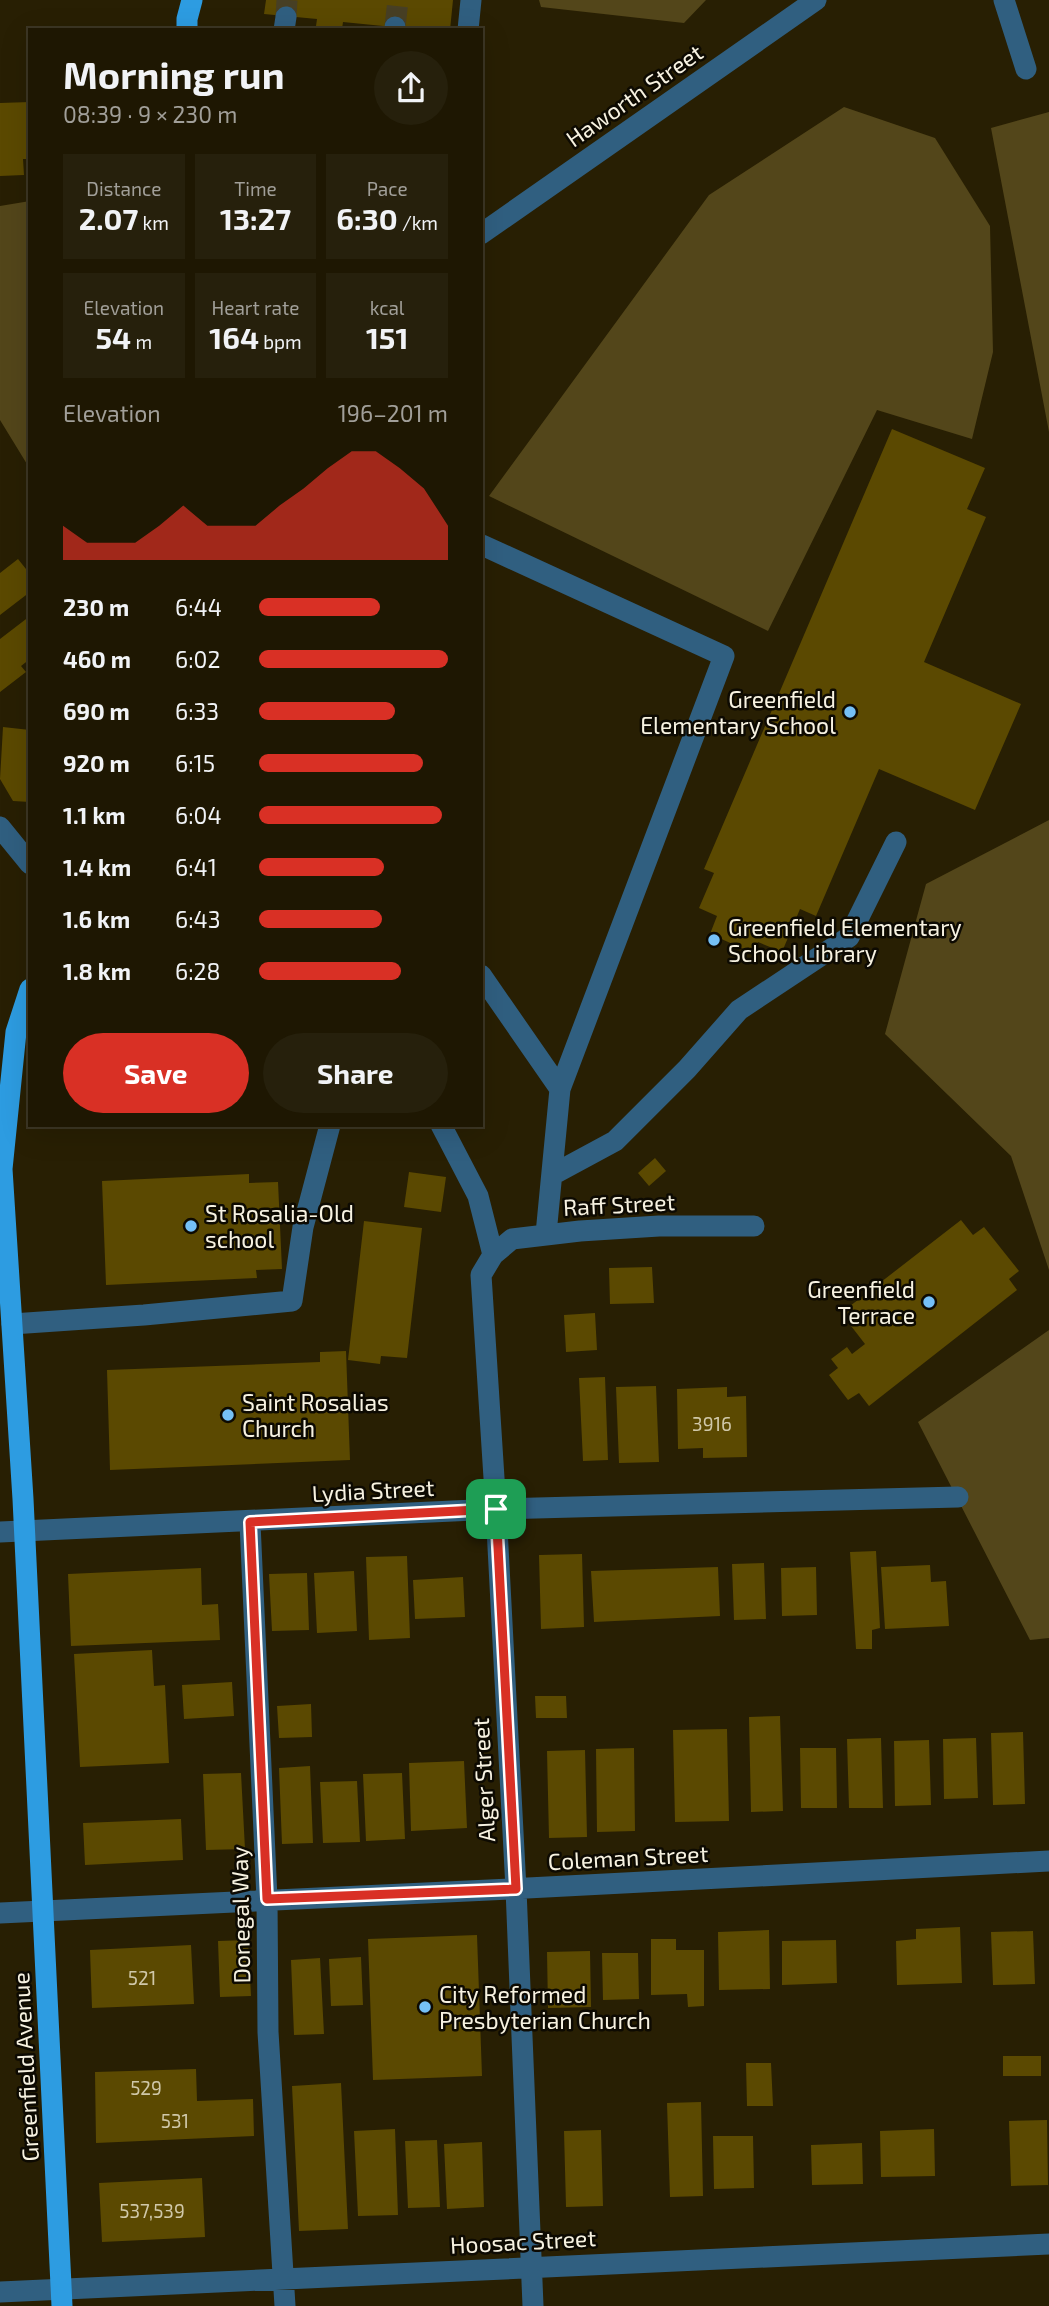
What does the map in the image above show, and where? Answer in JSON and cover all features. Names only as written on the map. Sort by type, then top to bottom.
[{"type":"main road","points":[[187,28],[192,0]]},
{"type":"main road","name":"Greenfield Avenue","points":[[28,995],[16,1032],[1,1169],[24,1532],[62,2298]]},
{"type":"street","points":[[468,28],[471,0]]},
{"type":"street","name":"Haworth Street","points":[[483,233],[816,0]]},
{"type":"street","points":[[1004,0],[1026,69]]},
{"type":"street","points":[[483,545],[724,656],[560,1089],[547,1234]]},
{"type":"street","points":[[0,827],[28,862]]},
{"type":"street","points":[[552,1175],[615,1141],[687,1069],[739,1010],[849,937],[896,842]]},
{"type":"street","points":[[483,978],[560,1089]]},
{"type":"street","points":[[12,1324],[292,1301],[303,1227],[329,1127]]},
{"type":"street","points":[[442,1127],[478,1196],[492,1255]]},
{"type":"street","name":"Raff Street","points":[[492,1255],[512,1239],[547,1234],[659,1226],[754,1226]]},
{"type":"street","name":"Alger Street","points":[[492,1255],[481,1275],[516,1889],[533,2306]]},
{"type":"street","name":"Lydia Street","points":[[0,1532],[496,1509],[958,1496]]},
{"type":"street","name":"Donegal Way","points":[[250,1522],[267,1899],[268,2032],[285,2306]]},
{"type":"street","name":"Coleman Street","points":[[0,1913],[1049,1861]]},
{"type":"street","name":"Hoosac Street","points":[[0,2292],[62,2298],[284,2280],[531,2266],[1049,2244]]},
{"type":"shaded area","points":[[539,0],[706,0],[684,23],[541,7]]},
{"type":"shaded area","points":[[844,107],[935,138],[990,226],[993,352],[972,439],[877,410],[768,631],[489,496],[709,195]]},
{"type":"shaded area","points":[[1049,112],[1049,432],[991,128]]},
{"type":"shaded area","points":[[28,201],[28,466],[0,420],[0,206]]},
{"type":"shaded area","points":[[1049,820],[1049,1270],[1011,1156],[885,1034],[926,884]]},
{"type":"shaded area","points":[[1049,1330],[1049,1638],[1030,1640],[918,1422]]},
{"type":"building","points":[[266,0],[453,0],[450,28],[403,28],[343,22],[342,28],[333,28],[316,26],[317,19],[264,14]]},
{"type":"building","points":[[28,102],[28,159],[23,159],[24,175],[0,176],[0,103]]},
{"type":"building","points":[[892,429],[985,468],[967,509],[986,517],[924,662],[1021,704],[975,810],[879,769],[816,916],[800,909],[782,952],[758,942],[753,953],[710,934],[717,916],[699,908],[714,873],[704,869]]},
{"type":"building","points":[[18,559],[28,572],[28,594],[0,615],[0,573]]},
{"type":"building","points":[[28,618],[28,661],[21,666],[26,672],[0,692],[0,639]]},
{"type":"building","points":[[3,727],[28,730],[28,802],[13,801],[0,779]]},
{"type":"building","points":[[655,1158],[666,1171],[649,1186],[638,1173]]},
{"type":"building","points":[[409,1172],[446,1177],[441,1212],[404,1207]]},
{"type":"building","name":"St Rosalia-Old school","points":[[249,1174],[249,1183],[278,1182],[282,1269],[256,1270],[257,1278],[106,1285],[102,1181]]},
{"type":"building","name":"Greenfield Terrace","points":[[961,1220],[973,1235],[984,1227],[1019,1271],[1009,1279],[1017,1290],[869,1406],[859,1393],[848,1400],[829,1375],[838,1368],[831,1359],[847,1347],[852,1354],[865,1344],[841,1313]]},
{"type":"building","points":[[364,1221],[422,1228],[407,1358],[381,1356],[380,1364],[348,1360]]},
{"type":"building","points":[[652,1267],[654,1303],[610,1304],[609,1268]]},
{"type":"building","points":[[595,1313],[597,1350],[566,1352],[564,1315]]},
{"type":"building","name":"Saint Rosalias Church","points":[[346,1351],[350,1460],[110,1470],[107,1370],[320,1362],[320,1352]]},
{"type":"building","points":[[605,1377],[608,1460],[583,1461],[579,1378]]},
{"type":"building","points":[[656,1386],[659,1462],[619,1463],[616,1387]]},
{"type":"building","points":[[727,1387],[727,1397],[746,1396],[747,1457],[703,1458],[703,1448],[678,1449],[677,1389]]},
{"type":"building","points":[[876,1551],[880,1628],[872,1630],[872,1649],[856,1649],[850,1552]]},
{"type":"building","points":[[582,1554],[584,1627],[541,1629],[539,1555]]},
{"type":"building","points":[[407,1556],[410,1638],[369,1640],[366,1557]]},
{"type":"building","points":[[764,1563],[766,1619],[734,1620],[732,1564]]},
{"type":"building","points":[[930,1565],[931,1582],[946,1581],[949,1626],[885,1629],[881,1567]]},
{"type":"building","points":[[718,1567],[720,1616],[594,1622],[591,1571]]},
{"type":"building","points":[[816,1567],[817,1615],[782,1616],[781,1568]]},
{"type":"building","points":[[201,1568],[202,1605],[218,1604],[220,1640],[71,1646],[68,1574]]},
{"type":"building","points":[[354,1571],[357,1631],[317,1633],[314,1573]]},
{"type":"building","points":[[307,1573],[309,1630],[272,1631],[269,1574]]},
{"type":"building","points":[[463,1577],[465,1617],[415,1619],[413,1580]]},
{"type":"building","points":[[152,1650],[154,1686],[165,1685],[169,1763],[80,1767],[74,1654]]},
{"type":"building","points":[[232,1682],[234,1716],[184,1719],[182,1685]]},
{"type":"building","points":[[535,1696],[566,1696],[567,1718],[536,1718]]},
{"type":"building","points":[[311,1704],[312,1737],[279,1738],[277,1706]]},
{"type":"building","points":[[780,1716],[783,1811],[751,1812],[749,1717]]},
{"type":"building","points":[[727,1729],[729,1821],[675,1822],[673,1730]]},
{"type":"building","points":[[1023,1732],[1025,1804],[993,1805],[991,1733]]},
{"type":"building","points":[[881,1738],[883,1808],[849,1808],[847,1739]]},
{"type":"building","points":[[976,1738],[978,1798],[944,1799],[943,1739]]},
{"type":"building","points":[[929,1740],[931,1805],[895,1806],[894,1741]]},
{"type":"building","points":[[634,1748],[635,1831],[597,1832],[596,1749]]},
{"type":"building","points":[[800,1748],[836,1748],[837,1808],[801,1808]]},
{"type":"building","points":[[585,1750],[587,1837],[549,1838],[547,1751]]},
{"type":"building","points":[[464,1761],[467,1828],[411,1831],[409,1763]]},
{"type":"building","points":[[310,1766],[313,1843],[282,1844],[279,1768]]},
{"type":"building","points":[[241,1773],[245,1849],[206,1850],[203,1774]]},
{"type":"building","points":[[402,1773],[405,1839],[366,1841],[363,1774]]},
{"type":"building","points":[[357,1781],[360,1842],[323,1843],[320,1782]]},
{"type":"building","points":[[181,1819],[183,1860],[85,1865],[83,1823]]},
{"type":"building","points":[[960,1927],[962,1983],[897,1985],[896,1941],[916,1939],[916,1929]]},
{"type":"building","points":[[769,1930],[770,1989],[719,1990],[718,1932]]},
{"type":"building","points":[[1033,1931],[1035,1984],[993,1985],[991,1932]]},
{"type":"building","name":"City Reformed Presbyterian Church","points":[[477,1935],[482,2076],[373,2080],[368,1939]]},
{"type":"building","points":[[651,1939],[676,1939],[676,1950],[704,1950],[704,2006],[688,2007],[687,1994],[651,1995]]},
{"type":"building","points":[[248,1940],[251,1996],[220,1997],[218,1941]]},
{"type":"building","points":[[836,1940],[837,1983],[782,1985],[782,1941]]},
{"type":"building","points":[[191,1945],[194,2004],[92,2008],[90,1950]]},
{"type":"building","points":[[590,1951],[591,2007],[548,2008],[547,1952]]},
{"type":"building","points":[[602,1953],[638,1953],[639,1999],[603,2000]]},
{"type":"building","points":[[361,1957],[363,2005],[331,2006],[329,1959]]},
{"type":"building","points":[[320,1958],[324,2034],[294,2035],[291,1960]]},
{"type":"building","points":[[1003,2056],[1041,2056],[1041,2076],[1003,2076]]},
{"type":"building","points":[[746,2063],[771,2063],[773,2106],[747,2106]]},
{"type":"building","points":[[196,2069],[197,2101],[253,2099],[254,2136],[96,2143],[95,2072]]},
{"type":"building","points":[[341,2083],[348,2229],[299,2231],[292,2086]]},
{"type":"building","points":[[701,2102],[703,2196],[670,2197],[667,2103]]},
{"type":"building","points":[[1047,2120],[1048,2185],[1011,2186],[1009,2121]]},
{"type":"building","points":[[395,2129],[398,2215],[358,2216],[354,2131]]},
{"type":"building","points":[[934,2129],[935,2176],[881,2177],[880,2131]]},
{"type":"building","points":[[601,2130],[603,2206],[566,2207],[564,2131]]},
{"type":"building","points":[[713,2136],[753,2136],[754,2188],[714,2189]]},
{"type":"building","points":[[437,2140],[440,2207],[408,2208],[405,2141]]},
{"type":"building","points":[[482,2142],[484,2207],[447,2209],[444,2144]]},
{"type":"building","points":[[862,2143],[863,2184],[812,2185],[811,2145]]},
{"type":"building","points":[[202,2178],[205,2237],[102,2242],[99,2183]]},
{"type":"tunnel","points":[[286,17],[287,0]]},
{"type":"tunnel","points":[[395,27],[398,0]]},
{"type":"place","name":"Greenfield Elementary School","points":[[850,712]]},
{"type":"place","name":"Greenfield Elementary School Library","points":[[714,940]]},
{"type":"place","name":"St Rosalia-Old school","points":[[191,1226]]},
{"type":"place","name":"Greenfield Terrace","points":[[929,1302]]},
{"type":"place","name":"Saint Rosalias Church","points":[[228,1415]]},
{"type":"place","name":"City Reformed Presbyterian Church","points":[[425,2007]]},
{"type":"route","points":[[496,1509],[516,1889],[267,1899],[250,1522],[496,1509]]}]
